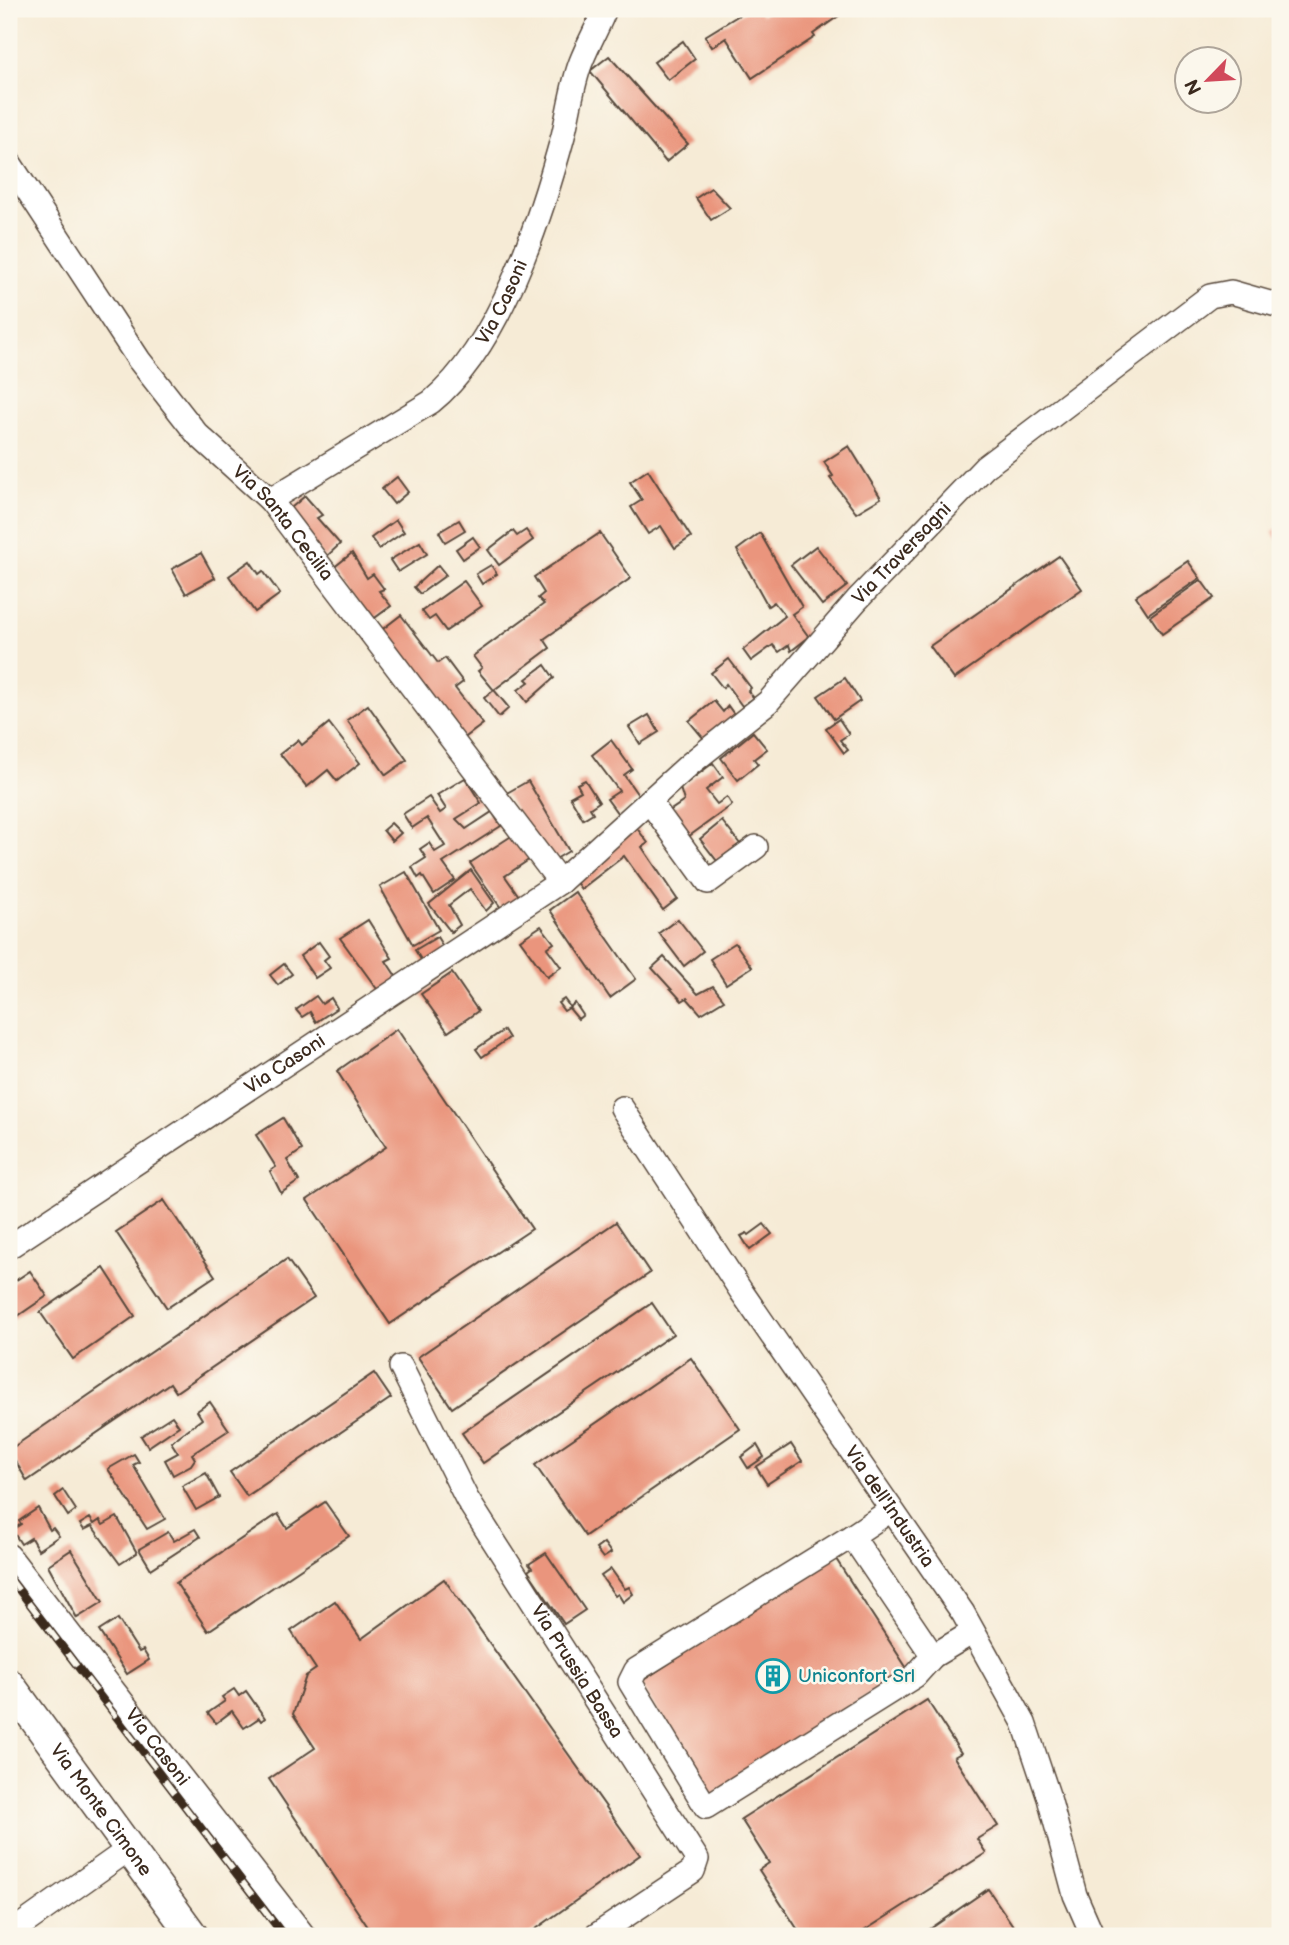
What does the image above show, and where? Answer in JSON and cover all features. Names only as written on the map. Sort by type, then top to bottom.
[{"type":"main road","name":"Via Monte Cimone","points":[[9,1684],[193,1936]]},
{"type":"street","name":"Via Casoni","points":[[270,500],[431,401],[449,386],[473,357],[498,314],[520,263],[562,139],[580,63],[605,9]]},
{"type":"street","name":"Via Santa Cecilia","points":[[9,162],[139,360],[197,434],[270,500],[560,882]]},
{"type":"street","name":"Via Traversagni","points":[[560,882],[649,801],[768,702],[857,600],[985,467],[1210,296],[1231,292],[1280,306]]},
{"type":"street","points":[[649,801],[708,882],[756,847]]},
{"type":"street","name":"Via Casoni","points":[[9,1247],[560,882]]},
{"type":"street","name":"Via dell'Industria","points":[[622,1108],[741,1291],[974,1632],[1024,1723],[1049,1798],[1075,1895],[1093,1936]]},
{"type":"street","name":"Via Prussia Bassa","points":[[401,1367],[467,1499],[697,1859],[693,1871],[595,1936]]},
{"type":"street","points":[[891,1510],[636,1670],[630,1682],[706,1807],[915,1676],[933,1656],[974,1632]]},
{"type":"street","points":[[852,1535],[933,1656]]},
{"type":"street","name":"Via Casoni","points":[[9,1556],[304,1936]]},
{"type":"street","points":[[9,1934],[129,1849]]},
{"type":"building","points":[[749,9],[758,9],[762,15],[771,9],[836,9],[840,15],[813,34],[815,37],[752,78],[726,38],[712,47],[705,36]]},
{"type":"building","points":[[683,41],[695,59],[668,80],[654,62]]},
{"type":"building","points":[[609,56],[688,144],[666,162],[590,71]]},
{"type":"building","points":[[711,188],[730,208],[711,220],[696,198]]},
{"type":"building","points":[[849,446],[881,498],[856,513],[830,478],[833,476],[824,462]]},
{"type":"building","points":[[648,470],[691,537],[675,548],[661,526],[648,534],[631,507],[642,500],[630,482]]},
{"type":"building","points":[[397,477],[408,492],[394,504],[382,489]]},
{"type":"building","points":[[305,496],[322,515],[317,518],[340,544],[325,558],[285,513]]},
{"type":"building","points":[[396,520],[404,532],[379,549],[371,538]]},
{"type":"building","points":[[459,520],[465,530],[445,542],[439,532]]},
{"type":"building","points":[[1280,526],[1280,544],[1272,532]]},
{"type":"building","points":[[526,530],[533,540],[499,565],[488,550],[513,531],[517,536]]},
{"type":"building","points":[[600,533],[631,578],[544,639],[550,648],[494,690],[478,671],[482,668],[473,656],[544,604],[538,598],[544,593],[534,577]]},
{"type":"building","points":[[760,533],[802,607],[792,614],[809,637],[791,651],[789,645],[779,652],[773,645],[751,661],[743,650],[785,616],[774,602],[768,606],[737,550]]},
{"type":"building","points":[[473,537],[480,547],[463,559],[456,549]]},
{"type":"building","points":[[420,542],[427,554],[398,572],[390,560]]},
{"type":"building","points":[[816,546],[847,586],[822,605],[791,565]]},
{"type":"building","points":[[201,553],[215,578],[186,594],[172,569]]},
{"type":"building","points":[[352,553],[367,578],[373,574],[384,589],[379,591],[391,606],[372,620],[332,569]]},
{"type":"building","points":[[1059,556],[1082,589],[954,679],[930,646]]},
{"type":"building","points":[[250,561],[259,574],[263,571],[280,594],[255,612],[229,576]]},
{"type":"building","points":[[1188,561],[1200,578],[1148,614],[1136,596]]},
{"type":"building","points":[[438,565],[446,575],[420,594],[414,587]]},
{"type":"building","points":[[491,565],[497,574],[482,584],[476,574]]},
{"type":"building","points":[[1201,580],[1214,598],[1162,634],[1150,616]]},
{"type":"building","points":[[464,581],[482,606],[446,631],[435,616],[429,620],[422,611]]},
{"type":"building","points":[[401,615],[438,663],[445,658],[463,682],[455,688],[483,724],[463,739],[379,632]]},
{"type":"building","points":[[729,659],[751,688],[748,691],[754,698],[742,706],[726,684],[723,688],[711,673]]},
{"type":"building","points":[[545,665],[554,678],[527,702],[518,690],[529,682],[526,679]]},
{"type":"building","points":[[845,678],[860,701],[834,719],[818,696]]},
{"type":"building","points":[[494,690],[509,708],[499,717],[484,698]]},
{"type":"building","points":[[714,701],[723,712],[728,706],[738,720],[704,739],[689,721]]},
{"type":"building","points":[[368,705],[407,760],[386,775],[347,720]]},
{"type":"building","points":[[649,715],[659,732],[640,744],[629,727]]},
{"type":"building","points":[[839,719],[849,734],[840,740],[848,750],[844,753],[826,728]]},
{"type":"building","points":[[329,723],[360,763],[337,781],[328,770],[307,787],[280,754],[298,740],[302,745]]},
{"type":"building","points":[[753,732],[767,749],[754,759],[758,764],[738,780],[721,758]]},
{"type":"building","points":[[611,740],[632,769],[624,775],[640,798],[618,814],[607,799],[619,791],[592,755]]},
{"type":"building","points":[[713,763],[723,777],[706,790],[717,804],[727,797],[732,805],[688,837],[665,814],[684,801],[680,788]]},
{"type":"building","points":[[465,778],[481,803],[456,819],[466,829],[492,812],[501,826],[443,863],[455,880],[434,894],[422,875],[418,878],[412,867],[426,858],[420,849],[429,843],[435,852],[445,846],[427,818],[412,828],[403,814],[429,797],[440,813],[446,809],[437,795]]},
{"type":"building","points":[[585,780],[599,802],[590,808],[593,813],[583,819],[570,797],[581,791],[577,784]]},
{"type":"building","points":[[528,781],[569,851],[549,863],[505,794]]},
{"type":"building","points":[[722,821],[740,844],[717,861],[700,839]]},
{"type":"building","points":[[391,823],[401,833],[392,841],[383,830]]},
{"type":"building","points":[[633,823],[648,843],[642,847],[677,899],[663,910],[624,856],[581,889],[570,874]]},
{"type":"building","points":[[513,835],[530,859],[505,876],[521,899],[503,911],[470,863]]},
{"type":"building","points":[[471,870],[494,903],[486,911],[470,889],[449,905],[460,925],[451,932],[429,904]]},
{"type":"building","points":[[406,872],[439,930],[413,945],[380,887]]},
{"type":"building","points":[[575,892],[636,979],[610,998],[550,910]]},
{"type":"building","points":[[678,919],[703,951],[684,966],[659,933]]},
{"type":"building","points":[[368,920],[392,958],[386,961],[401,984],[382,996],[340,938]]},
{"type":"building","points":[[541,926],[554,943],[547,948],[561,967],[547,977],[520,940]]},
{"type":"building","points":[[437,937],[447,953],[425,966],[415,950]]},
{"type":"building","points":[[319,942],[329,956],[324,960],[330,968],[315,978],[300,956]]},
{"type":"building","points":[[735,943],[752,967],[726,984],[710,959]]},
{"type":"building","points":[[664,957],[698,994],[713,986],[724,1000],[701,1014],[687,998],[682,1001],[652,968]]},
{"type":"building","points":[[284,964],[292,974],[278,985],[270,975]]},
{"type":"building","points":[[452,973],[478,1011],[448,1032],[421,994]]},
{"type":"building","points":[[316,996],[322,1004],[331,998],[337,1008],[316,1022],[310,1012],[302,1017],[296,1010]]},
{"type":"building","points":[[564,999],[570,1007],[575,1003],[583,1015],[578,1019],[569,1008],[564,1011],[558,1003]]},
{"type":"building","points":[[397,1029],[532,1229],[390,1324],[307,1200],[386,1147],[337,1071]]},
{"type":"building","points":[[504,1030],[509,1038],[482,1057],[476,1049]]},
{"type":"building","points":[[283,1118],[302,1150],[287,1160],[299,1181],[281,1193],[270,1171],[276,1167],[256,1135]]},
{"type":"building","points":[[164,1200],[215,1276],[167,1308],[116,1232]]},
{"type":"building","points":[[616,1222],[650,1273],[452,1408],[418,1357]]},
{"type":"building","points":[[764,1224],[772,1234],[750,1250],[741,1236],[747,1233],[749,1235]]},
{"type":"building","points":[[287,1259],[314,1298],[176,1392],[170,1383],[27,1481],[9,1450]]},
{"type":"building","points":[[104,1268],[135,1316],[73,1359],[40,1312]]},
{"type":"building","points":[[30,1271],[47,1296],[9,1322],[9,1285]]},
{"type":"building","points":[[652,1303],[673,1334],[483,1463],[462,1433]]},
{"type":"building","points":[[691,1358],[740,1429],[585,1536],[535,1465]]},
{"type":"building","points":[[374,1373],[391,1398],[247,1496],[230,1472]]},
{"type":"building","points":[[210,1402],[229,1430],[192,1454],[195,1459],[191,1465],[173,1475],[165,1460],[178,1453],[171,1442],[202,1419],[197,1411]]},
{"type":"building","points":[[172,1416],[179,1426],[148,1447],[141,1436]]},
{"type":"building","points":[[791,1444],[802,1461],[767,1484],[756,1467]]},
{"type":"building","points":[[757,1445],[764,1457],[748,1468],[741,1457]]},
{"type":"building","points":[[134,1454],[139,1462],[133,1465],[165,1519],[147,1529],[108,1469]]},
{"type":"building","points":[[206,1473],[219,1497],[196,1510],[182,1486]]},
{"type":"building","points":[[63,1490],[76,1510],[68,1516],[55,1496]]},
{"type":"building","points":[[325,1502],[349,1536],[208,1631],[176,1583],[278,1514],[287,1528]]},
{"type":"building","points":[[38,1508],[50,1530],[53,1528],[59,1536],[38,1550],[31,1538],[21,1544],[12,1530],[21,1524],[19,1521]]},
{"type":"building","points":[[117,1517],[137,1553],[120,1564],[92,1526],[84,1530],[80,1524],[90,1518],[94,1524],[100,1520],[103,1525]]},
{"type":"building","points":[[195,1529],[200,1537],[151,1569],[139,1549],[168,1532],[174,1541]]},
{"type":"building","points":[[604,1543],[611,1553],[603,1558],[596,1549]]},
{"type":"building","points":[[71,1550],[103,1602],[77,1618],[48,1565]]},
{"type":"building","points":[[546,1553],[585,1610],[564,1624],[528,1571],[532,1568],[529,1564]]},
{"type":"building","name":"Uniconfort Srl","points":[[834,1556],[908,1670],[712,1796],[639,1683]]},
{"type":"building","points":[[611,1569],[625,1589],[629,1587],[633,1594],[623,1602],[618,1594],[615,1596],[601,1576]]},
{"type":"building","points":[[444,1579],[640,1855],[526,1936],[374,1936],[269,1779],[315,1748],[293,1714],[306,1676],[316,1669],[291,1631],[335,1601],[361,1639]]},
{"type":"building","points":[[118,1619],[139,1652],[143,1650],[149,1660],[127,1674],[99,1631]]},
{"type":"building","points":[[234,1689],[239,1696],[246,1691],[265,1718],[261,1721],[259,1718],[244,1728],[232,1711],[216,1723],[208,1713],[225,1701],[222,1697]]},
{"type":"building","points":[[927,1700],[961,1753],[954,1757],[998,1826],[977,1839],[986,1853],[856,1936],[802,1936],[759,1870],[769,1863],[741,1819]]},
{"type":"building","points":[[988,1889],[1020,1936],[920,1936]]},
{"type":"railway","points":[[9,1577],[284,1936]]},
{"type":"place","name":"Uniconfort Srl","points":[[773,1676]]}]
